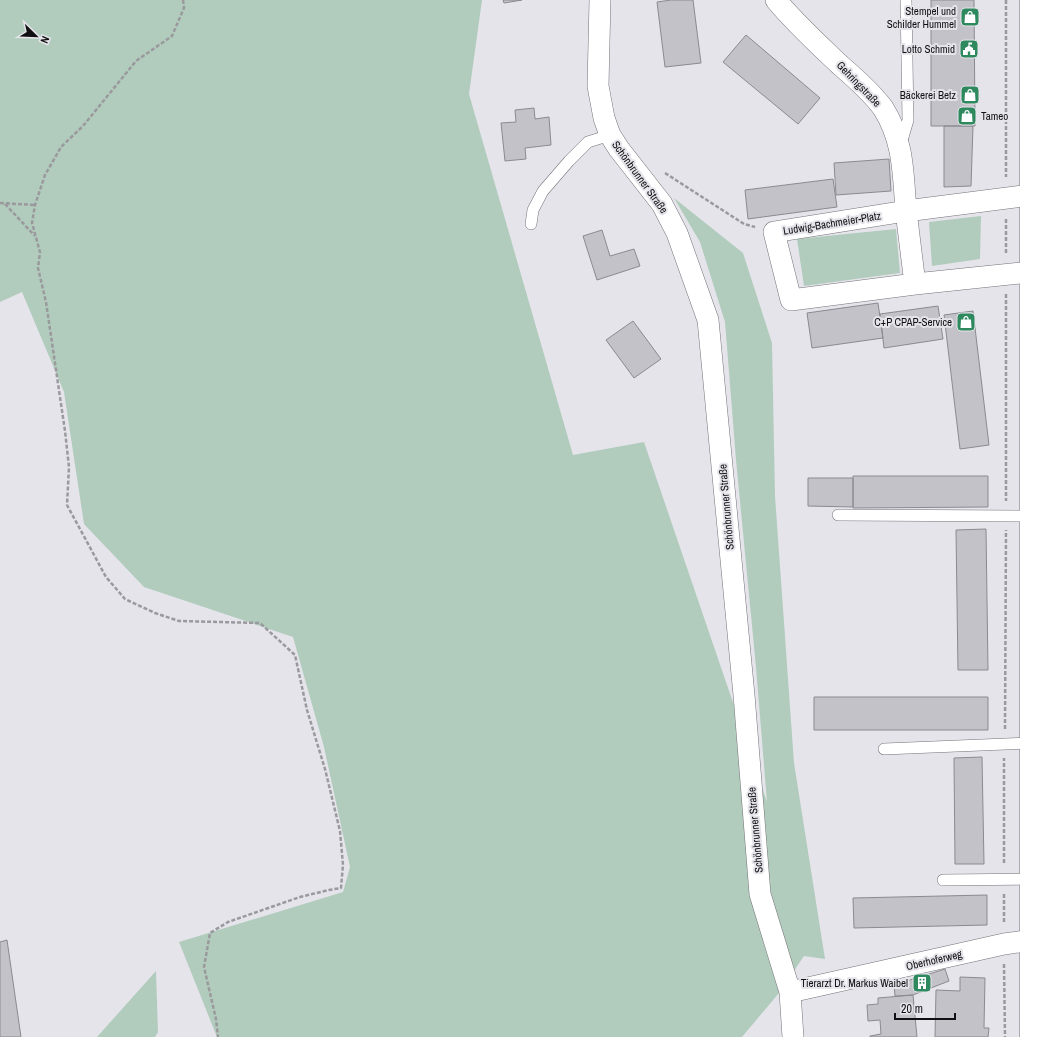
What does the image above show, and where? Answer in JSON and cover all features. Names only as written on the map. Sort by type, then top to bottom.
[{"type":"main road","points":[[1031,0],[1035,65],[1031,195],[1035,237],[1030,272],[1032,516],[1031,743],[1035,804],[1032,879],[1031,1037]]},
{"type":"street","name":"Schönbrunner Straße","points":[[600,0],[598,86],[604,118],[610,135],[619,149],[662,204],[680,240],[708,320],[744,695],[760,894],[790,992],[793,1037]]},
{"type":"street","name":"Gehringstraße","points":[[776,0],[813,40],[851,75],[882,108],[895,133],[903,161],[906,211],[915,284]]},
{"type":"street","name":"Ludwig-Bachmeier-Platz","points":[[1030,272],[915,284],[791,300],[774,232],[906,211],[1031,195]]},
{"type":"street","name":"Oberhoferweg","points":[[790,992],[1004,944],[1032,940]]},
{"type":"lane","points":[[900,147],[908,120],[906,0]]},
{"type":"lane","points":[[531,224],[533,210],[543,191],[569,161],[588,142],[610,135]]},
{"type":"lane","points":[[838,515],[1032,516]]},
{"type":"lane","points":[[884,749],[1031,743]]},
{"type":"lane","points":[[944,880],[1032,879]]},
{"type":"path","points":[[183,0],[184,8],[172,36],[136,61],[83,126],[61,147],[45,175],[35,205],[32,223],[40,252],[38,268],[46,302],[65,431],[69,467],[67,505],[106,577],[125,599],[155,613],[179,621],[260,623],[295,655],[307,710],[325,769],[340,831],[343,865],[341,888],[300,897],[228,922],[210,933],[204,967],[216,1019],[218,1037]]},
{"type":"path","points":[[662,171],[744,224],[774,232]]},
{"type":"path","points":[[0,203],[35,205]]},
{"type":"path","points":[[4,204],[36,236]]},
{"type":"green space","points":[[0,0],[482,0],[469,94],[573,455],[644,442],[767,802],[725,322],[700,242],[674,198],[743,253],[772,343],[775,496],[794,763],[825,959],[804,956],[779,993],[742,1037],[217,1037],[179,942],[343,892],[350,867],[324,747],[293,637],[144,587],[84,524],[64,392],[22,292],[0,302]]},
{"type":"green space","points":[[981,216],[980,259],[932,266],[929,222]]},
{"type":"green space","points":[[896,229],[900,273],[804,286],[797,239]]},
{"type":"green space","points":[[156,971],[158,1032],[155,1037],[97,1037]]},
{"type":"building","points":[[503,0],[522,0],[504,3]]},
{"type":"building","points":[[671,0],[693,0],[701,63],[665,67],[657,2]]},
{"type":"building","points":[[931,0],[974,0],[975,126],[931,126]]},
{"type":"building","points":[[746,35],[820,98],[798,124],[723,62]]},
{"type":"building","points":[[534,108],[535,119],[549,117],[551,145],[525,148],[526,159],[505,161],[501,123],[516,122],[515,110]]},
{"type":"building","points":[[944,126],[973,126],[971,186],[944,187]]},
{"type":"building","points":[[889,159],[891,191],[836,195],[834,163]]},
{"type":"building","points":[[833,179],[837,207],[748,219],[745,190]]},
{"type":"building","points":[[602,230],[610,256],[634,249],[640,266],[597,280],[583,236]]},
{"type":"building","points":[[878,303],[883,338],[812,348],[807,313]]},
{"type":"building","points":[[938,306],[943,339],[884,348],[880,314]]},
{"type":"building","points":[[973,311],[989,445],[960,449],[944,315]]},
{"type":"building","points":[[633,321],[661,359],[634,378],[606,340]]},
{"type":"building","points":[[853,476],[988,476],[988,507],[853,508]]},
{"type":"building","points":[[808,478],[853,478],[853,507],[808,506]]},
{"type":"building","points":[[986,529],[988,670],[958,670],[956,530]]},
{"type":"building","points":[[814,697],[988,697],[988,730],[814,730]]},
{"type":"building","points":[[982,757],[984,864],[955,864],[954,758]]},
{"type":"building","points":[[987,895],[987,925],[854,928],[853,898]]},
{"type":"building","points":[[7,940],[21,1037],[0,1037],[0,942]]},
{"type":"building","name":"Tierarzt Dr. Markus Waibel","points":[[945,969],[949,981],[913,995],[895,996],[894,985]]},
{"type":"building","points":[[960,977],[985,978],[984,1028],[989,1028],[988,1037],[935,1037],[936,990],[960,991]]},
{"type":"building","points":[[913,995],[917,1037],[870,1037],[881,1034],[880,1020],[868,1021],[867,1005],[878,1004],[878,998]]},
{"type":"place","name":"Stempel und Schilder Hummel","points":[[970,17]]},
{"type":"place","name":"Lotto Schmid","points":[[969,49]]},
{"type":"place","name":"Bäckerei Betz","points":[[970,95]]},
{"type":"place","name":"Tameo","points":[[967,116]]},
{"type":"place","name":"C+P CPAP-Service","points":[[966,322]]},
{"type":"place","name":"Tierarzt Dr. Markus Waibel","points":[[922,983]]}]
